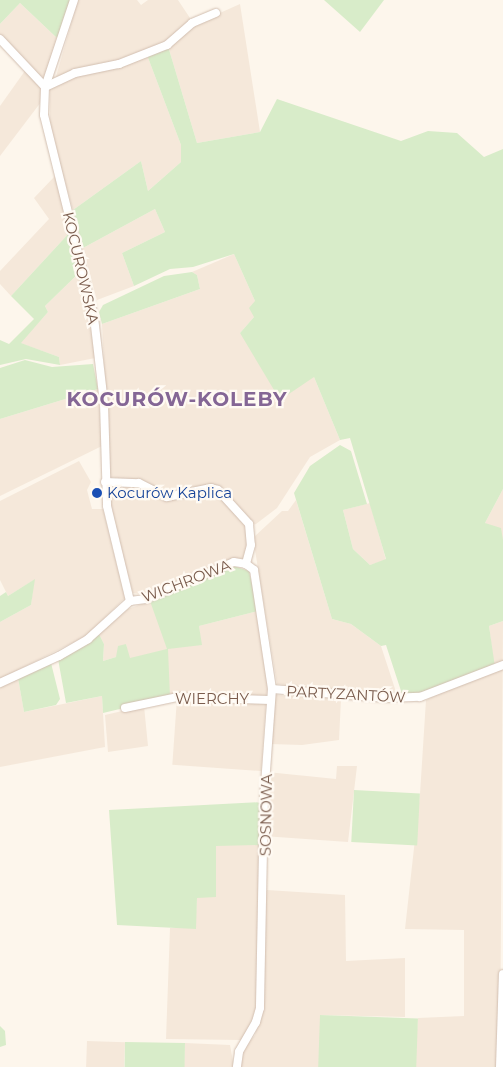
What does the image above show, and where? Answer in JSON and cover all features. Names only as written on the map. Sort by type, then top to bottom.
[{"type":"street","name":"KOCUROWSKA","points":[[74,0],[45,87],[46,130],[94,317],[104,403],[107,506],[130,601]]},
{"type":"street","points":[[0,39],[45,87],[75,72],[118,64],[168,45],[192,23],[216,13]]},
{"type":"street","points":[[105,482],[139,483],[167,497],[211,488],[218,490],[249,524],[252,545],[246,564]]},
{"type":"street","name":"WICHROWA","points":[[0,683],[59,656],[88,639],[130,601],[146,599],[234,562],[246,564]]},
{"type":"street","name":"SOSNOWA","points":[[237,1067],[239,1052],[256,1022],[260,1008],[264,797],[272,689],[257,581],[254,570],[246,564]]},
{"type":"street","name":"PARTYZANTÓW","points":[[272,689],[388,698],[420,697],[503,665]]},
{"type":"street","name":"WIERCHY","points":[[125,708],[177,696],[270,700]]},
{"type":"street","points":[[500,1067],[503,974]]},
{"type":"shaded area","points":[[78,0],[137,0],[141,5],[148,0],[178,0],[192,21],[167,41],[133,57],[55,80]]},
{"type":"shaded area","points":[[20,3],[58,39],[45,77],[40,76],[0,37],[0,24]]},
{"type":"shaded area","points":[[240,4],[260,132],[197,143],[168,46],[193,25]]},
{"type":"shaded area","points":[[147,55],[181,145],[181,162],[148,191],[141,161],[73,210],[50,129],[50,87],[73,75]]},
{"type":"shaded area","points":[[27,68],[41,87],[41,102],[0,156],[0,106]]},
{"type":"shaded area","points":[[55,176],[71,231],[11,296],[0,284],[0,271],[49,219],[34,198]]},
{"type":"shaded area","points":[[155,209],[165,232],[122,253],[134,286],[97,300],[83,248]]},
{"type":"shaded area","points":[[234,254],[255,301],[254,317],[240,333],[314,377],[340,440],[310,457],[277,508],[252,525],[218,488],[166,496],[127,479],[110,477],[102,324],[200,289],[197,275],[192,272]]},
{"type":"shaded area","points":[[82,270],[95,358],[60,365],[59,357],[20,343],[48,312],[45,306]]},
{"type":"shaded area","points":[[98,389],[102,446],[0,496],[0,419]]},
{"type":"shaded area","points":[[79,461],[91,482],[87,490],[92,509],[103,509],[125,598],[86,636],[0,679],[0,622],[31,605],[34,580],[8,596],[0,580],[0,501]]},
{"type":"shaded area","points":[[123,483],[145,487],[167,501],[211,490],[220,493],[247,524],[250,533],[245,558],[227,560],[146,595],[133,593],[109,506],[110,485]]},
{"type":"shaded area","points":[[503,489],[503,540],[501,540],[485,523]]},
{"type":"shaded area","points":[[296,500],[332,619],[351,624],[381,646],[397,695],[277,684],[253,538],[282,511],[288,511]]},
{"type":"shaded area","points":[[370,503],[386,560],[370,565],[353,549],[343,510]]},
{"type":"shaded area","points":[[150,601],[201,645],[199,626],[258,611],[268,686],[266,696],[170,697],[129,658],[126,644],[116,657],[103,661],[104,644],[99,634],[128,609]]},
{"type":"shaded area","points":[[503,621],[500,1067],[414,1067],[418,1018],[464,1016],[464,930],[405,929],[420,794],[426,700],[494,667],[489,626]]},
{"type":"shaded area","points":[[18,678],[24,712],[102,696],[105,747],[0,767],[0,686]]},
{"type":"shaded area","points":[[274,695],[341,699],[339,740],[302,745],[270,744]]},
{"type":"shaded area","points":[[177,698],[266,704],[261,771],[172,765]]},
{"type":"shaded area","points":[[144,706],[148,746],[108,752],[105,715]]},
{"type":"shaded area","points":[[337,766],[357,766],[348,842],[263,836],[267,772],[336,779]]},
{"type":"shaded area","points":[[216,845],[261,845],[261,896],[267,890],[345,895],[346,961],[405,958],[405,1017],[320,1015],[320,1067],[238,1067],[241,1052],[255,1035],[262,1007],[258,1006],[254,1022],[241,1040],[166,1039],[170,928],[195,928],[197,897]]},
{"type":"shaded area","points":[[87,1041],[125,1042],[124,1067],[86,1067]]},
{"type":"shaded area","points":[[185,1043],[230,1045],[234,1067],[184,1067]]},
{"type":"green space","points":[[0,0],[71,0],[58,39],[20,3],[0,24]]},
{"type":"green space","points":[[324,0],[384,0],[360,32]]},
{"type":"green space","points":[[168,46],[197,143],[260,132],[277,99],[401,141],[428,131],[457,133],[484,157],[503,149],[503,489],[485,523],[501,528],[503,540],[503,621],[489,626],[495,667],[418,695],[402,694],[386,645],[381,646],[351,624],[332,619],[294,493],[310,466],[340,445],[351,451],[367,504],[343,510],[353,549],[370,565],[386,559],[350,438],[340,440],[314,377],[280,400],[240,333],[254,317],[249,308],[255,301],[234,254],[193,267],[170,269],[134,286],[122,253],[165,232],[155,209],[83,248],[73,210],[141,161],[148,191],[181,162],[181,145],[147,55]]},
{"type":"green space","points":[[71,231],[82,270],[45,306],[48,312],[21,343],[59,357],[60,365],[26,359],[0,365],[0,340],[9,344],[34,319],[11,296]]},
{"type":"green space","points":[[192,272],[197,275],[200,289],[102,324],[99,312],[103,305],[164,276]]},
{"type":"green space","points":[[25,360],[52,367],[93,364],[98,389],[0,419],[0,368]]},
{"type":"green space","points":[[231,565],[249,571],[258,611],[199,626],[202,645],[168,649],[170,697],[103,713],[102,696],[66,703],[58,659],[99,634],[104,644],[103,661],[116,657],[118,646],[126,644],[130,658],[167,649],[150,601]]},
{"type":"green space","points":[[35,579],[31,605],[0,622],[0,596],[6,592],[8,596]]},
{"type":"green space","points":[[51,663],[60,699],[56,705],[24,712],[18,678]]},
{"type":"green space","points":[[354,790],[420,793],[417,845],[351,842]]},
{"type":"green space","points":[[262,802],[261,845],[216,846],[216,897],[197,898],[196,929],[117,925],[109,810]]},
{"type":"green space","points":[[320,1015],[418,1018],[416,1067],[318,1067]]},
{"type":"green space","points":[[0,1026],[5,1031],[6,1045],[0,1047]]},
{"type":"green space","points":[[125,1042],[185,1043],[185,1067],[125,1067]]},
{"type":"place","name":"Kocurów Kaplica","points":[[97,493]]},
{"type":"district","name":"KOCURÓW-KOLEBY","points":[[177,399]]}]
